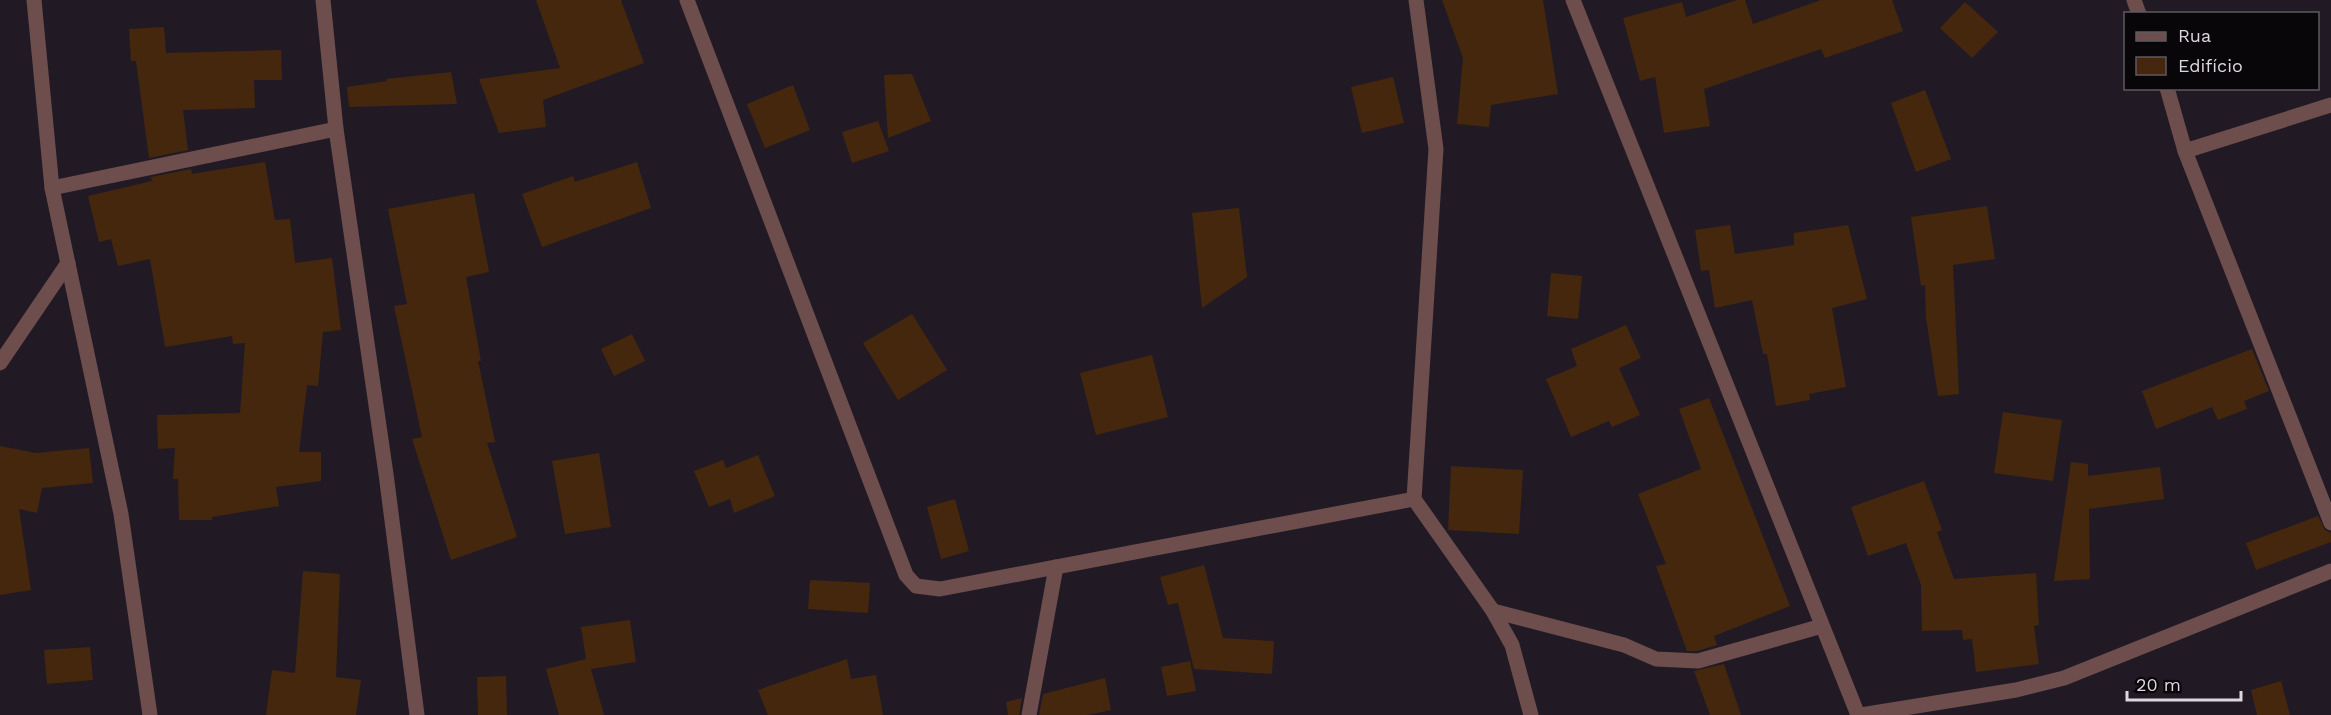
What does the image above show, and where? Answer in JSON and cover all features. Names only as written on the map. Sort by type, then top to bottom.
[{"type":"street","points":[[34,0],[52,188],[121,514],[150,715]]},
{"type":"street","points":[[323,0],[336,129],[386,474],[417,715]]},
{"type":"street","points":[[687,0],[906,575],[916,586],[940,589],[1414,499]]},
{"type":"street","points":[[1416,0],[1436,149],[1414,499],[1493,611],[1512,645],[1531,715]]},
{"type":"street","points":[[1573,0],[1822,626],[1860,715],[2016,690],[2064,678],[2331,571]]},
{"type":"street","points":[[2168,90],[2185,151],[2331,523]]},
{"type":"street","points":[[2185,151],[2331,105]]},
{"type":"street","points":[[52,188],[336,129]]},
{"type":"street","points":[[0,363],[68,263]]},
{"type":"street","points":[[1029,715],[1056,567]]},
{"type":"street","points":[[1493,611],[1624,645],[1656,659],[1698,661],[1822,626]]},
{"type":"building","points":[[536,0],[621,0],[644,63],[543,100],[546,127],[499,133],[479,79],[560,68]]},
{"type":"building","points":[[1442,0],[1543,0],[1558,94],[1491,105],[1489,127],[1457,124],[1463,58]]},
{"type":"building","points":[[1737,0],[1745,0],[1753,24],[1821,0],[1892,0],[1903,31],[1825,58],[1821,49],[1704,89],[1710,126],[1664,133],[1655,77],[1640,81],[1623,18],[1682,2],[1686,17]]},
{"type":"building","points":[[1965,2],[1998,32],[1972,58],[1940,28]]},
{"type":"building","points":[[164,27],[166,53],[281,50],[282,80],[254,80],[255,108],[183,110],[188,150],[149,158],[136,61],[131,61],[129,29]]},
{"type":"building","points":[[451,72],[457,104],[349,107],[347,87],[387,81],[386,79]]},
{"type":"building","points":[[912,74],[931,121],[888,138],[884,75]]},
{"type":"building","points":[[1393,77],[1404,123],[1362,133],[1351,87]]},
{"type":"building","points":[[793,85],[810,130],[765,148],[747,104]]},
{"type":"building","points":[[1925,90],[1951,159],[1916,172],[1891,103]]},
{"type":"building","points":[[878,121],[889,151],[852,163],[842,132]]},
{"type":"building","points":[[265,162],[275,220],[290,219],[295,263],[332,258],[341,330],[323,332],[318,386],[307,385],[299,452],[321,452],[321,481],[276,487],[279,506],[212,517],[212,520],[179,520],[178,479],[173,479],[175,448],[158,449],[157,415],[240,413],[245,343],[233,344],[232,336],[165,347],[150,259],[118,266],[111,239],[99,242],[88,196],[152,181],[151,177],[191,169],[192,174]]},
{"type":"building","points":[[637,162],[651,208],[542,247],[522,194],[573,176],[575,182]]},
{"type":"building","points":[[474,193],[489,272],[466,277],[481,361],[478,361],[495,442],[487,443],[517,537],[451,560],[412,439],[422,437],[394,306],[407,304],[388,209]]},
{"type":"building","points":[[1987,206],[1995,259],[1953,265],[1959,394],[1938,396],[1926,318],[1925,285],[1921,286],[1911,217]]},
{"type":"building","points":[[1239,208],[1247,277],[1202,308],[1192,213]]},
{"type":"building","points":[[1730,225],[1735,254],[1794,245],[1794,233],[1848,225],[1867,299],[1832,308],[1846,387],[1809,394],[1810,400],[1776,406],[1767,354],[1763,354],[1752,300],[1715,308],[1709,270],[1701,271],[1695,230]]},
{"type":"building","points":[[1551,273],[1582,276],[1578,319],[1547,316]]},
{"type":"building","points":[[912,314],[947,370],[898,400],[863,343]]},
{"type":"building","points":[[1626,325],[1641,358],[1619,368],[1640,415],[1612,427],[1609,421],[1571,437],[1546,379],[1577,366],[1571,349]]},
{"type":"building","points":[[632,334],[645,361],[614,376],[601,349]]},
{"type":"building","points":[[2252,349],[2269,391],[2244,401],[2247,409],[2218,420],[2212,407],[2156,429],[2142,391]]},
{"type":"building","points":[[1152,355],[1168,417],[1096,435],[1080,373]]},
{"type":"building","points":[[1709,398],[1790,606],[1714,636],[1717,645],[1697,651],[1687,651],[1656,566],[1666,564],[1638,494],[1701,469],[1679,409]]},
{"type":"building","points":[[2003,412],[2062,420],[2053,481],[1994,473]]},
{"type":"building","points":[[0,446],[36,453],[89,448],[93,483],[42,488],[37,513],[19,509],[31,590],[0,595]]},
{"type":"building","points":[[599,453],[611,527],[565,534],[552,461]]},
{"type":"building","points":[[758,455],[775,496],[734,513],[730,499],[709,507],[694,471],[723,460],[726,468]]},
{"type":"building","points":[[2071,462],[2088,464],[2088,476],[2160,467],[2164,499],[2089,509],[2090,579],[2054,581]]},
{"type":"building","points":[[1451,466],[1523,470],[1519,534],[1448,530]]},
{"type":"building","points":[[1924,481],[1942,530],[1937,532],[1954,579],[2036,573],[2039,625],[2034,626],[2039,664],[1976,672],[1972,639],[1963,640],[1962,630],[1922,631],[1921,585],[1906,543],[1868,556],[1851,507]]},
{"type":"building","points":[[955,499],[969,551],[941,559],[927,507]]},
{"type":"building","points":[[2318,516],[2325,530],[2331,533],[2331,542],[2256,570],[2246,543]]},
{"type":"building","points":[[1204,565],[1223,638],[1274,641],[1272,674],[1194,669],[1178,603],[1168,605],[1160,577]]},
{"type":"building","points":[[303,571],[340,574],[336,677],[361,680],[356,715],[266,715],[272,670],[295,673]]},
{"type":"building","points":[[810,580],[870,583],[868,613],[808,609]]},
{"type":"building","points":[[630,620],[636,662],[591,669],[604,715],[559,715],[546,669],[586,659],[581,627]]},
{"type":"building","points":[[90,647],[93,680],[47,684],[44,650]]},
{"type":"building","points":[[847,659],[851,679],[876,675],[883,715],[768,715],[758,690]]},
{"type":"building","points":[[1190,661],[1196,691],[1167,696],[1161,667]]},
{"type":"building","points":[[1724,664],[1741,715],[1710,715],[1694,671]]},
{"type":"building","points":[[506,676],[507,715],[478,715],[477,677]]},
{"type":"building","points":[[1105,678],[1111,710],[1087,715],[1039,715],[1043,694]]},
{"type":"building","points":[[2281,681],[2290,715],[2257,715],[2251,690]]},
{"type":"building","points":[[1022,698],[1019,715],[1008,715],[1006,702]]}]
